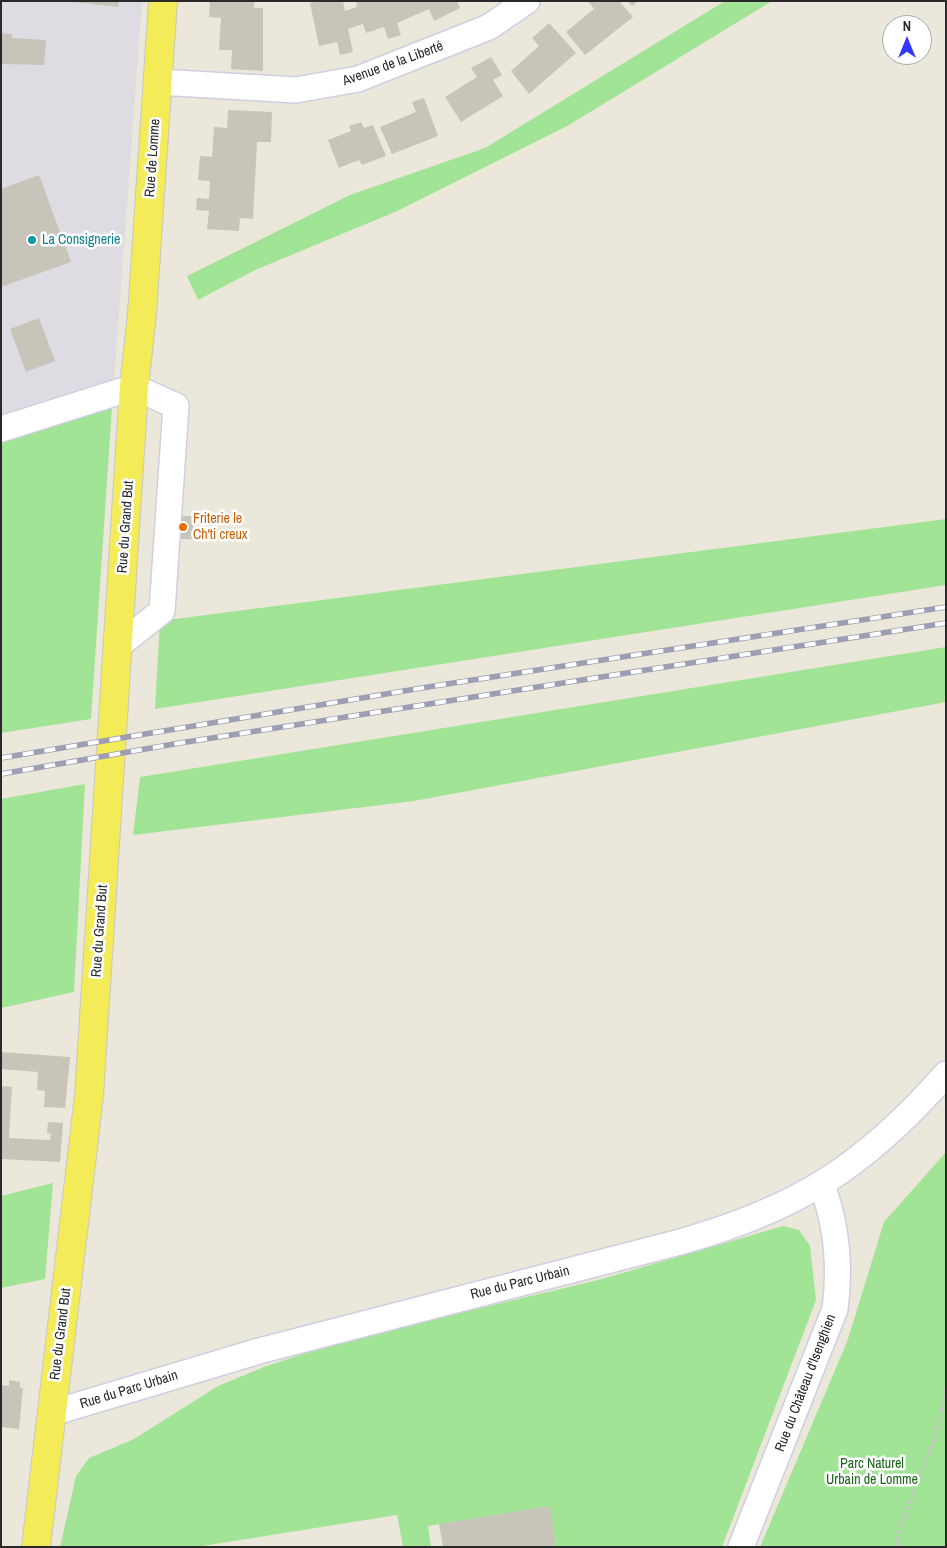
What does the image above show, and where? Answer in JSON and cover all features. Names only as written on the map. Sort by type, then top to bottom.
[{"type":"main road","name":"Rue de Lomme","points":[[142,314],[163,1]]},
{"type":"main road","name":"Rue du Grand But","points":[[36,1547],[89,1096],[134,387],[142,314]]},
{"type":"street","name":"Avenue de la Liberté","points":[[158,82],[296,90],[358,79],[489,27],[527,1]]},
{"type":"street","points":[[1,429],[134,387],[176,406],[162,611],[118,646]]},
{"type":"street","name":"Rue du Parc Urbain","points":[[52,1413],[259,1351],[708,1234],[789,1204],[822,1185],[864,1154],[900,1124],[946,1074]]},
{"type":"street","name":"Rue du Château d'Isenghien","points":[[741,1547],[830,1326],[835,1309],[839,1273],[838,1248],[832,1212],[822,1185]]},
{"type":"path","points":[[897,1547],[898,1533],[936,1435],[946,1389]]},
{"type":"shaded area","points":[[1,1],[142,1],[112,407],[1,442]]},
{"type":"green space","points":[[725,1],[772,1],[569,125],[395,212],[255,270],[198,300],[187,276],[350,195],[485,148]]},
{"type":"green space","points":[[112,407],[91,719],[1,733],[1,442]]},
{"type":"green space","points":[[946,519],[946,585],[155,709],[160,621]]},
{"type":"green space","points":[[946,647],[946,702],[414,801],[133,835],[140,777]]},
{"type":"green space","points":[[85,784],[74,992],[1,1008],[1,799]]},
{"type":"green space","name":"Parc Naturel Urbain de Lomme","points":[[946,1152],[946,1547],[760,1547],[847,1342],[884,1222]]},
{"type":"green space","points":[[53,1183],[45,1279],[1,1288],[1,1196]]},
{"type":"green space","points":[[783,1226],[799,1230],[810,1246],[816,1300],[722,1547],[556,1547],[549,1507],[428,1526],[431,1547],[403,1547],[397,1515],[196,1547],[60,1547],[76,1476],[89,1458],[134,1439],[218,1386],[264,1367],[339,1342],[602,1279]]},
{"type":"building","points":[[65,1],[119,1],[118,7]]},
{"type":"building","points":[[210,1],[254,1],[254,8],[263,8],[263,71],[231,69],[232,50],[219,50],[221,18],[209,17]]},
{"type":"building","points":[[343,1],[345,11],[357,7],[356,1],[457,1],[460,8],[434,21],[429,9],[397,23],[401,35],[388,39],[384,27],[366,33],[363,24],[348,29],[353,52],[340,55],[337,42],[319,46],[310,3]]},
{"type":"building","points":[[588,1],[619,1],[633,17],[585,55],[566,32],[594,9]]},
{"type":"building","points":[[627,1],[638,1],[632,6]]},
{"type":"building","points":[[549,23],[576,53],[529,94],[511,71],[539,46],[532,38]]},
{"type":"building","points":[[1,33],[12,34],[12,38],[46,40],[44,65],[1,64]]},
{"type":"building","points":[[491,57],[502,75],[493,80],[503,96],[461,122],[445,97],[477,77],[471,68]]},
{"type":"building","points":[[424,98],[438,136],[392,154],[380,127],[416,112],[412,102]]},
{"type":"building","points":[[228,110],[272,112],[271,142],[257,142],[253,219],[240,218],[239,231],[207,229],[209,211],[196,210],[197,198],[209,199],[210,181],[198,180],[200,156],[212,157],[214,127],[227,128]]},
{"type":"building","points":[[361,122],[364,128],[373,125],[386,156],[362,165],[359,160],[339,168],[328,140],[351,131],[349,126]]},
{"type":"building","name":"La Consignerie","points":[[39,175],[71,262],[1,287],[1,189]]},
{"type":"building","points":[[39,318],[55,361],[26,372],[10,329]]},
{"type":"building","name":"Friterie le Ch'ti creux","points":[[173,516],[193,516],[193,539],[173,539]]},
{"type":"building","points":[[1,1052],[70,1057],[65,1108],[44,1107],[45,1091],[37,1090],[38,1072],[1,1069]]},
{"type":"building","points":[[1,1086],[12,1087],[9,1138],[50,1140],[51,1134],[47,1133],[48,1122],[63,1123],[60,1162],[1,1159]]},
{"type":"building","points":[[9,1380],[20,1382],[20,1388],[23,1388],[19,1429],[1,1427],[1,1385],[9,1386]]},
{"type":"building","points":[[550,1506],[556,1547],[443,1547],[439,1524]]},
{"type":"railway","points":[[1,758],[434,686],[946,607]]},
{"type":"railway","points":[[1,774],[180,743],[946,623]]},
{"type":"place","name":"La Consignerie","points":[[32,240]]},
{"type":"place","name":"Friterie le Ch'ti creux","points":[[183,527]]}]
